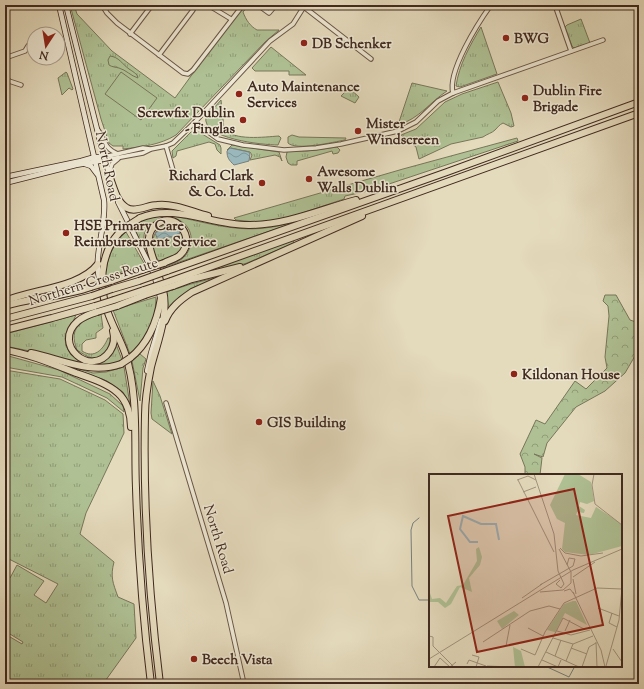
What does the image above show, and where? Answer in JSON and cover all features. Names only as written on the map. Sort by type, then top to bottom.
[{"type":"highway","name":"Northern Cross Route","points":[[5,319],[92,296],[139,281],[639,102]]},
{"type":"highway","points":[[158,342],[171,310],[181,299],[198,290],[394,201],[639,113]]},
{"type":"highway","points":[[110,176],[121,203],[129,209],[134,210],[159,204],[167,205],[239,225]]},
{"type":"highway","points":[[102,289],[104,261],[112,242],[128,225],[140,218],[157,212],[170,212],[239,225],[262,225],[279,222],[405,186]]},
{"type":"highway","name":"Northern Cross Route","points":[[172,283],[394,201]]},
{"type":"highway","points":[[5,306],[29,299],[71,293],[111,281],[142,270],[164,262],[176,258],[180,255],[186,244],[187,239],[183,228],[174,221],[162,221],[150,231],[149,243],[153,259],[162,296],[165,308],[151,370],[144,414],[145,494],[148,551],[153,621],[160,684]]},
{"type":"highway","points":[[110,318],[115,336],[112,348],[104,358],[93,361],[82,359],[73,352],[69,341],[70,331],[77,322],[96,309],[172,283],[192,280],[249,265],[268,258]]},
{"type":"highway","points":[[5,301],[22,294],[58,286],[74,280],[93,270],[98,264]]},
{"type":"highway","name":"North Road","points":[[102,289],[110,318],[125,353],[131,381],[134,412],[136,486]]},
{"type":"highway","points":[[5,349],[12,348],[92,368],[103,368],[121,364],[140,351],[155,324],[162,296]]},
{"type":"highway","name":"Northern Cross Route","points":[[5,330],[96,309]]},
{"type":"highway","points":[[5,349],[57,365],[112,388],[119,394],[129,412],[136,486],[142,602],[151,684]]},
{"type":"main road","name":"North Road","points":[[59,5],[95,159],[105,210],[98,264],[99,280],[102,289]]},
{"type":"main road","name":"North Road","points":[[66,5],[104,159],[115,196],[154,274],[162,296],[161,319],[151,353],[144,388],[144,414]]},
{"type":"main road","points":[[5,177],[95,159],[104,159]]},
{"type":"main road","points":[[5,183],[95,159]]},
{"type":"main road","points":[[76,165],[84,164],[91,166],[97,174],[100,183]]},
{"type":"street","points":[[102,5],[107,13],[117,23],[183,74],[188,74],[193,70],[243,5]]},
{"type":"street","points":[[130,34],[152,5]]},
{"type":"street","points":[[208,5],[231,19]]},
{"type":"street","points":[[453,93],[452,86],[460,59],[474,30],[490,5]]},
{"type":"street","points":[[555,5],[572,51]]},
{"type":"street","points":[[260,6],[269,13],[275,6]]},
{"type":"street","points":[[104,159],[121,158],[142,153],[151,149],[166,146],[180,137],[272,40],[293,24],[304,6],[372,59]]},
{"type":"street","points":[[159,55],[193,10]]},
{"type":"street","points":[[195,122],[215,137],[243,145],[284,150],[330,147],[400,130],[416,122],[438,101],[453,93],[603,40]]},
{"type":"street","points":[[5,58],[26,49]]},
{"type":"street","points":[[5,86],[7,80],[22,85]]},
{"type":"street","points":[[97,129],[102,135],[107,148],[118,154]]},
{"type":"street","points":[[166,146],[175,177]]},
{"type":"street","points":[[104,159],[143,148],[151,149]]},
{"type":"street","name":"North Road","points":[[110,176],[112,164],[121,158]]},
{"type":"street","name":"North Road","points":[[166,403],[226,603],[244,684]]},
{"type":"green space","points":[[70,5],[74,5],[77,14],[112,51],[175,98],[245,5],[249,5],[243,12],[244,15],[248,22],[257,30],[279,30],[265,42],[176,135],[157,143],[123,149],[123,146],[113,146],[109,143]]},
{"type":"green space","points":[[581,19],[590,43],[574,48],[565,27]]},
{"type":"green space","points":[[481,27],[497,74],[460,87],[456,86],[462,63]]},
{"type":"green space","points":[[271,47],[306,75],[289,75],[289,71],[255,71],[252,68]]},
{"type":"green space","points":[[110,56],[118,59],[136,74],[138,78],[122,69],[109,65],[108,60]]},
{"type":"green space","points":[[66,72],[73,89],[72,90],[69,88],[62,95],[58,78]]},
{"type":"green space","points":[[121,72],[157,98],[141,120],[105,94]]},
{"type":"green space","points":[[498,82],[511,113],[514,126],[511,127],[503,123],[494,131],[483,137],[451,144],[419,159],[416,147],[401,135],[416,129],[445,102],[462,94]]},
{"type":"green space","points":[[412,83],[447,91],[418,115],[398,125]]},
{"type":"green space","points":[[349,88],[359,97],[355,103],[341,96]]},
{"type":"green space","points":[[221,100],[224,129],[229,133],[242,137],[279,136],[281,138],[278,145],[248,142],[223,136],[213,131],[207,125],[206,117]]},
{"type":"green space","points":[[191,132],[199,132],[220,145],[221,154],[217,150],[215,144],[209,142],[177,151],[176,156],[173,158],[172,151]]},
{"type":"green space","points":[[292,135],[299,137],[346,138],[345,140],[324,144],[299,146],[288,143],[288,137]]},
{"type":"green space","points":[[517,138],[518,141],[368,191],[345,196],[344,199],[290,217],[255,222],[236,220],[234,218],[403,169]]},
{"type":"green space","points":[[232,145],[279,152],[282,161],[280,157],[275,155],[250,160],[252,155],[250,152],[231,148],[227,150]]},
{"type":"green space","points":[[337,147],[340,150],[338,153],[333,154],[332,151],[297,161],[297,165],[291,165],[288,163],[286,157],[287,152],[289,151],[307,151]]},
{"type":"green space","points":[[169,215],[229,227],[253,229],[296,222],[159,269],[180,260],[187,254],[191,243],[191,235],[188,229],[179,220],[172,218],[159,219],[153,223],[144,234],[145,245],[150,260],[133,226],[150,218]]},
{"type":"green space","points":[[171,223],[182,231],[184,242],[182,249],[175,255],[159,261],[153,250],[153,238],[159,228]]},
{"type":"green space","points":[[126,232],[145,265],[105,277],[111,252]]},
{"type":"green space","points":[[293,240],[294,243],[247,263],[168,286],[251,255]]},
{"type":"green space","points":[[218,277],[179,297],[168,312],[166,292]]},
{"type":"green space","points":[[605,295],[616,295],[630,320],[639,323],[639,349],[625,373],[605,391],[576,407],[547,443],[543,457],[534,454],[542,458],[540,474],[525,474],[525,467],[520,454],[536,420],[545,424],[575,381],[586,389],[607,368],[605,357],[609,316],[608,306],[603,301]]},
{"type":"green space","points":[[156,297],[154,315],[150,330],[139,347],[130,354],[113,310]]},
{"type":"green space","points":[[101,314],[103,328],[96,333],[96,338],[86,340],[82,344],[82,351],[94,354],[104,346],[108,338],[110,338],[110,342],[103,355],[92,358],[77,350],[74,336],[75,330],[82,322]]},
{"type":"green space","points":[[76,315],[65,338],[66,346],[71,355],[84,361],[97,363],[111,356],[116,344],[122,360],[112,365],[87,367],[54,356],[5,346],[5,334]]},
{"type":"green space","points":[[140,354],[146,359],[143,368],[140,401],[132,361]]},
{"type":"green space","points":[[5,355],[59,370],[110,394],[123,406],[124,412],[107,398],[62,377],[5,367]]},
{"type":"green space","points":[[62,364],[93,373],[106,372],[124,367],[130,405],[123,392],[107,381]]},
{"type":"green space","points":[[5,370],[60,379],[105,400],[123,414],[124,433],[86,513],[80,534],[114,562],[112,572],[118,597],[134,604],[136,638],[103,684],[5,684],[5,634],[22,644],[23,642],[5,631],[5,578],[10,578],[17,565],[44,581],[34,595],[46,603],[58,584],[5,557]]},
{"type":"green space","points":[[153,381],[160,396],[172,434],[152,419]]},
{"type":"water","points":[[230,148],[249,152],[249,161],[234,165],[227,155],[227,151]]},
{"type":"water","points":[[164,228],[176,228],[180,232],[178,237],[167,237],[158,240],[155,233]]},
{"type":"waterway","points":[[419,518],[413,523],[411,530],[412,586],[419,600],[429,600]]},
{"type":"waterway","points":[[547,667],[569,677],[574,667]]},
{"type":"place","name":"BWG","points":[[506,38]]},
{"type":"place","name":"DB Schenker","points":[[304,43]]},
{"type":"place","name":"Auto Maintenance Services","points":[[239,94]]},
{"type":"place","name":"Dublin Fire Brigade","points":[[525,98]]},
{"type":"place","name":"Screwfix Dublin - Finglas","points":[[243,120]]},
{"type":"place","name":"Mister Windscreen","points":[[358,131]]},
{"type":"place","name":"Awesome Walls Dublin","points":[[309,179]]},
{"type":"place","name":"Richard Clark & Co. Ltd.","points":[[262,183]]},
{"type":"place","name":"HSE Primary Care Reimbursement Service","points":[[66,233]]},
{"type":"place","name":"Kildonan House","points":[[514,374]]},
{"type":"place","name":"GIS Building","points":[[259,422]]},
{"type":"place","name":"Beech Vista","points":[[194,659]]}]
